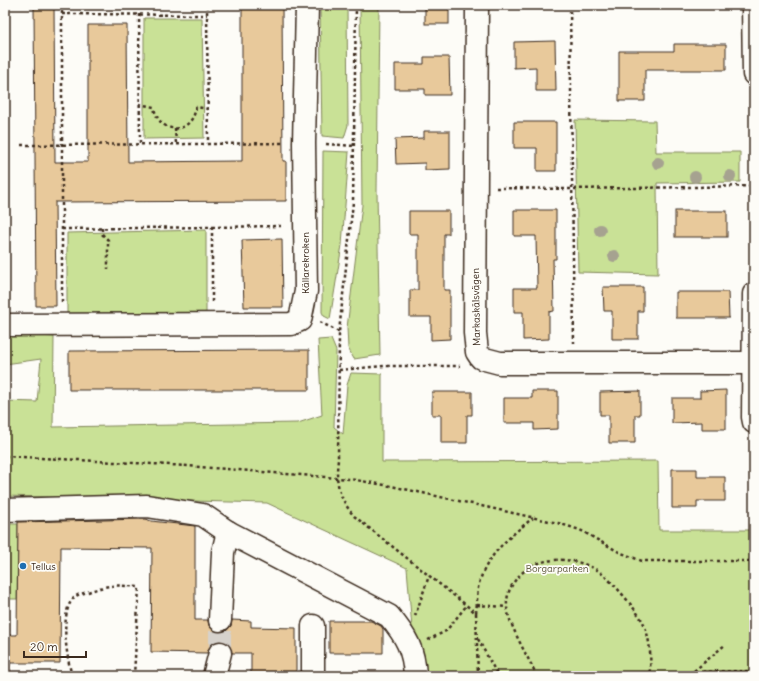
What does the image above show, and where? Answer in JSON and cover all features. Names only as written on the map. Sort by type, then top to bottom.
[{"type":"street","name":"Källarekroken","points":[[5,326],[291,324],[300,320],[306,291],[304,143],[307,5]]},
{"type":"street","name":"Markaskälsvägen","points":[[476,5],[475,333],[477,352],[481,358],[500,363],[754,363]]},
{"type":"street","points":[[754,5],[754,74]]},
{"type":"street","points":[[754,294],[752,417],[754,422]]},
{"type":"street","points":[[5,510],[147,506],[203,515],[228,532],[388,616],[408,643],[414,658],[415,676]]},
{"type":"street","points":[[220,620],[223,552],[228,532]]},
{"type":"street","points":[[313,626],[313,676]]},
{"type":"street","points":[[214,676],[220,653]]},
{"type":"path","points":[[62,5],[62,325]]},
{"type":"path","points":[[207,5],[208,144]]},
{"type":"path","points":[[356,5],[353,202],[339,332],[336,477],[346,507],[354,516],[476,613]]},
{"type":"path","points":[[570,5],[574,364]]},
{"type":"path","points":[[62,14],[207,15]]},
{"type":"path","points":[[139,14],[140,144]]},
{"type":"path","points":[[139,104],[154,107],[158,121],[165,126],[175,128],[188,124],[192,119],[196,107],[208,109]]},
{"type":"path","points":[[175,128],[176,144]]},
{"type":"path","points":[[20,145],[304,143],[355,146]]},
{"type":"path","points":[[475,187],[571,189],[754,186]]},
{"type":"path","points":[[62,229],[306,226]]},
{"type":"path","points":[[212,227],[212,324]]},
{"type":"path","points":[[102,228],[102,234],[108,240],[108,268]]},
{"type":"path","points":[[339,370],[384,366],[464,366],[477,352]]},
{"type":"path","points":[[5,456],[188,466],[336,477],[391,486],[558,523],[580,530],[619,552],[642,561],[754,561]]},
{"type":"path","points":[[478,676],[478,638],[476,613],[478,587],[490,559],[511,536],[534,518]]},
{"type":"path","points":[[537,676],[512,625],[507,607],[510,589],[516,578],[529,567],[550,559],[574,561],[597,570],[616,587],[643,623],[650,650],[649,675],[693,672],[754,671]]},
{"type":"path","points":[[408,643],[429,576]]},
{"type":"path","points":[[72,676],[68,664],[66,647],[66,622],[68,608],[75,596],[107,585],[139,587],[134,676]]},
{"type":"path","points":[[408,643],[446,631],[467,605]]},
{"type":"path","points":[[477,605],[507,607]]},
{"type":"path","points":[[5,611],[8,616],[8,635]]},
{"type":"path","points":[[478,638],[498,676]]},
{"type":"path","points":[[693,672],[726,644]]},
{"type":"path","points":[[9,663],[10,676]]},
{"type":"green space","points":[[320,5],[347,5],[348,125],[344,138],[322,136]]},
{"type":"green space","points":[[360,5],[379,5],[377,192],[380,355],[354,359],[348,348],[347,328],[362,205]]},
{"type":"green space","points":[[144,18],[202,18],[204,138],[144,139]]},
{"type":"green space","points":[[575,120],[655,121],[656,152],[740,152],[740,182],[657,183],[658,274],[578,272]]},
{"type":"green space","points":[[323,151],[349,152],[342,245],[330,319],[324,316],[322,312]]},
{"type":"green space","points":[[206,230],[206,315],[67,315],[67,233]]},
{"type":"green space","name":"Borgarparken","points":[[5,334],[54,337],[53,427],[298,423],[322,415],[318,340],[331,339],[336,351],[334,427],[343,434],[347,385],[351,373],[382,374],[382,462],[658,461],[659,530],[754,530],[754,676],[416,676],[407,568],[267,503],[5,496],[5,401],[37,402],[41,359],[5,364]]},
{"type":"green space","points":[[5,524],[18,524],[17,599],[5,599]]},
{"type":"building","points":[[34,5],[54,5],[55,162],[88,162],[88,25],[127,25],[128,162],[242,161],[242,5],[282,5],[283,161],[286,161],[286,201],[55,202],[56,306],[36,306]]},
{"type":"building","points":[[425,5],[449,5],[449,24],[425,24]]},
{"type":"building","points":[[555,41],[556,91],[536,91],[536,67],[514,68],[514,42]]},
{"type":"building","points":[[674,44],[726,44],[726,70],[645,70],[645,101],[619,101],[619,51],[674,51]]},
{"type":"building","points":[[424,57],[449,57],[450,95],[425,95],[425,89],[395,89],[395,64],[424,64]]},
{"type":"building","points":[[514,122],[556,122],[556,171],[537,171],[537,148],[514,148]]},
{"type":"building","points":[[424,131],[450,131],[450,169],[425,170],[425,163],[396,164],[395,139],[424,138]]},
{"type":"building","points":[[514,210],[556,210],[556,259],[553,259],[554,311],[549,312],[549,339],[523,340],[523,312],[514,312],[514,288],[537,288],[536,236],[514,236]]},
{"type":"building","points":[[409,211],[449,211],[449,234],[444,234],[444,290],[450,290],[450,339],[431,340],[431,317],[410,317],[410,290],[418,290],[418,234],[409,234]]},
{"type":"building","points":[[675,211],[727,211],[727,237],[675,237]]},
{"type":"building","points":[[282,239],[283,307],[244,307],[242,240]]},
{"type":"building","points":[[603,287],[643,287],[643,311],[638,311],[638,339],[612,339],[612,311],[604,311]]},
{"type":"building","points":[[676,292],[728,292],[729,318],[676,318]]},
{"type":"building","points":[[309,350],[309,390],[69,390],[69,351]]},
{"type":"building","points":[[726,390],[726,429],[702,429],[702,422],[672,423],[672,398],[700,398],[700,391]]},
{"type":"building","points":[[532,391],[558,391],[558,429],[534,430],[534,423],[504,423],[504,398],[532,398]]},
{"type":"building","points":[[640,391],[640,415],[635,415],[635,443],[609,443],[609,415],[600,415],[600,392]]},
{"type":"building","points":[[432,392],[472,392],[472,415],[467,415],[467,443],[441,443],[441,415],[432,415]]},
{"type":"building","points":[[672,469],[697,469],[697,477],[725,477],[725,501],[697,501],[697,508],[672,508]]},
{"type":"building","points":[[146,519],[151,521],[195,526],[195,620],[208,620],[209,626],[213,630],[219,632],[226,631],[231,626],[232,620],[251,621],[251,627],[296,628],[296,676],[251,676],[251,653],[232,653],[229,644],[223,641],[217,641],[211,644],[207,653],[151,652],[152,548],[61,547],[60,663],[5,663],[5,635],[17,635],[18,522]]},
{"type":"building","points":[[329,621],[371,621],[381,626],[383,629],[383,653],[329,653]]},
{"type":"tunnel","points":[[220,620],[220,653]]},
{"type":"place","name":"Tellus","points":[[23,566]]}]
